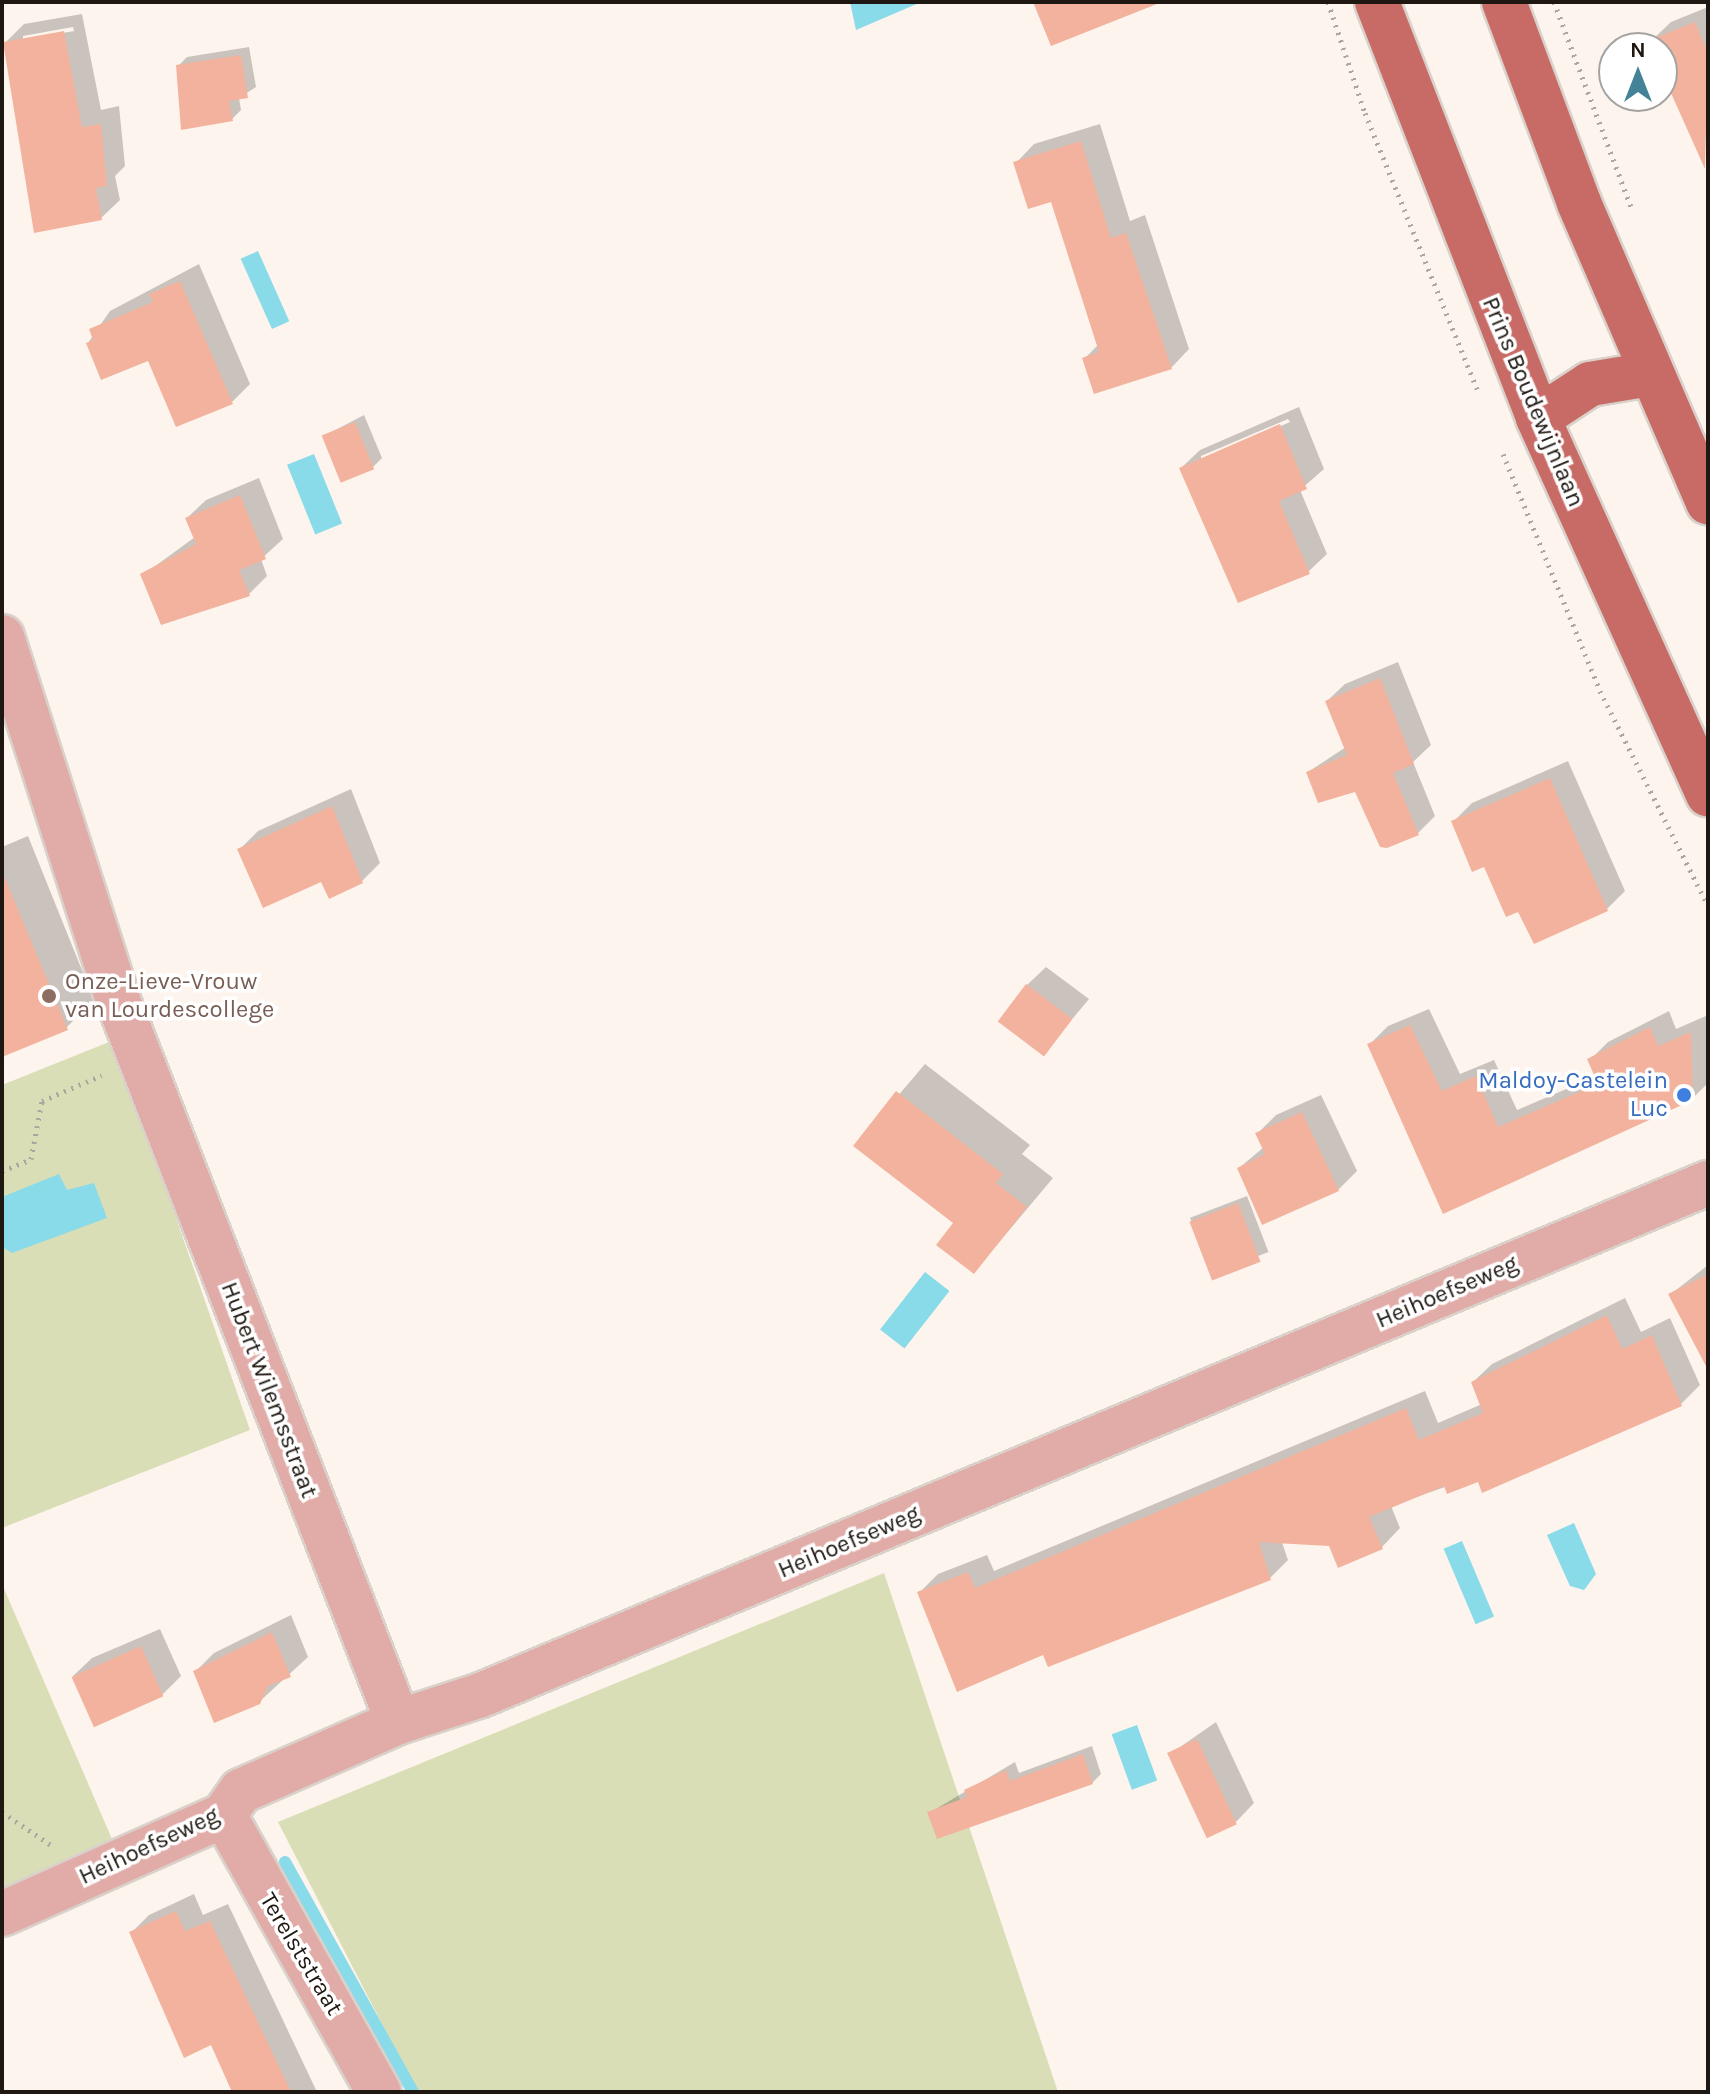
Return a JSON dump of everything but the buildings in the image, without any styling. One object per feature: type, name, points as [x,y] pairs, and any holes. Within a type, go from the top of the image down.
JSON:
[{"type":"main road","name":"Prins Boudewijnlaan","points":[[1377,2],[1538,418],[1708,794]]},
{"type":"main road","points":[[1504,2],[1650,374],[1708,502]]},
{"type":"main road","points":[[1538,418],[1590,384],[1650,374]]},
{"type":"street","name":"Hubert Wilemsstraat","points":[[2,637],[140,1058],[398,1722]]},
{"type":"street","name":"Heihoefseweg","points":[[2,1914],[224,1815],[241,1791],[398,1722],[481,1695],[1708,1183]]},
{"type":"street","name":"Terelststraat","points":[[224,1815],[379,2092]]},
{"type":"path","points":[[1554,2],[1633,212]]},
{"type":"path","points":[[2,1171],[31,1159],[42,1101],[140,1058]]},
{"type":"path","points":[[2,1812],[57,1849]]},
{"type":"green space","points":[[114,1040],[250,1430],[2,1528],[2,1085]]},
{"type":"green space","points":[[884,1573],[1058,2092],[417,2092],[278,1822]]},
{"type":"green space","points":[[2,1584],[112,1839],[2,1888]]},
{"type":"water","points":[[850,2],[919,2],[919,3],[856,30]]},
{"type":"water","points":[[258,251],[289,321],[272,329],[241,259]]},
{"type":"water","points":[[314,454],[342,524],[315,534],[287,465]]},
{"type":"water","points":[[59,1174],[67,1190],[94,1183],[107,1218],[12,1253],[2,1247],[2,1197]]},
{"type":"water","points":[[925,1272],[949,1291],[904,1349],[880,1330]]},
{"type":"water","points":[[1574,1523],[1596,1574],[1584,1590],[1570,1586],[1547,1535]]},
{"type":"water","points":[[1462,1541],[1494,1616],[1476,1624],[1444,1549]]},
{"type":"water","points":[[1137,1725],[1157,1780],[1132,1790],[1112,1734]]},
{"type":"waterway","points":[[285,1862],[413,2092]]},
{"type":"place","name":"Onze-Lieve-Vrouw van Lourdescollege","points":[[49,996]]},
{"type":"place","name":"Maldoy-Castelein Luc","points":[[1684,1095]]}]
